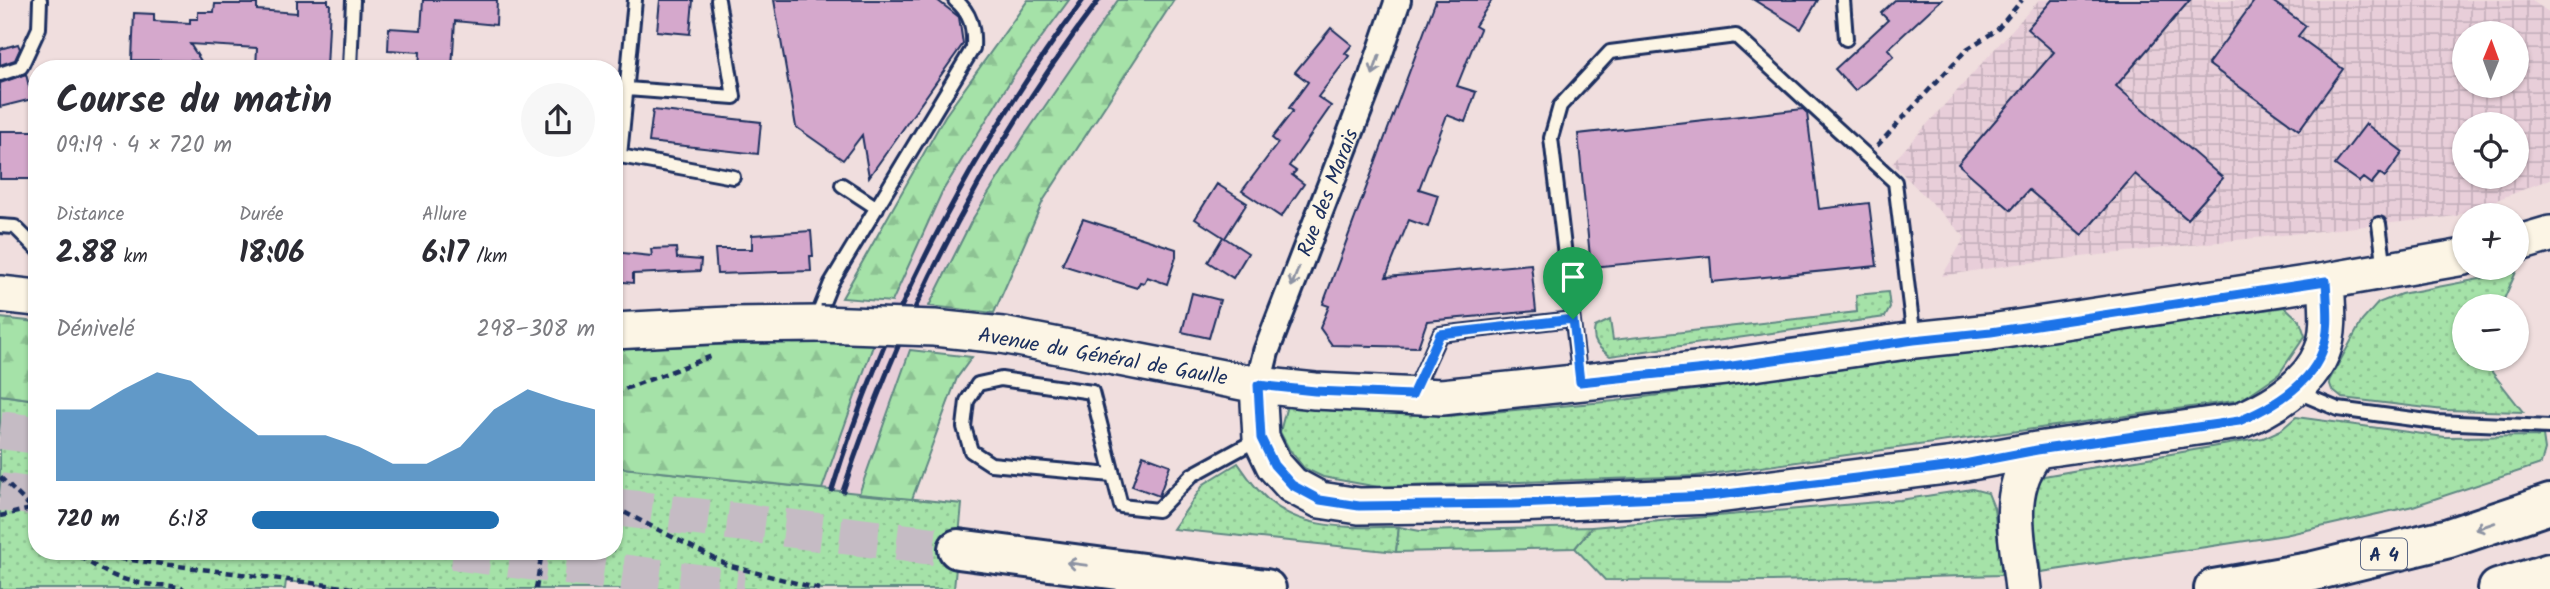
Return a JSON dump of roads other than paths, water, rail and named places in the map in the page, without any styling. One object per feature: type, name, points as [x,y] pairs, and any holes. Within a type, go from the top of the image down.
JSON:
[{"type":"highway","name":"A 4","points":[[2214,589],[2310,572],[2449,538],[2550,504]]},
{"type":"highway","points":[[958,549],[1266,589]]},
{"type":"highway","points":[[2498,589],[2550,573]]},
{"type":"main road","points":[[2529,240],[2550,234]]},
{"type":"main road","name":"Avenue du Général de Gaulle","points":[[623,331],[817,323],[934,328],[1002,335],[1258,385],[1315,391],[1442,397],[1725,367],[1914,340],[1991,332],[2452,259]]},
{"type":"main road","points":[[1258,385],[1261,438],[1274,465],[1292,485],[1320,500],[1359,506],[1513,504],[1710,496],[1973,463],[2037,450],[2239,421],[2267,409],[2291,390],[2308,373],[2322,353],[2328,316],[2326,281]]},
{"type":"main road","points":[[0,294],[28,297]]},
{"type":"main road","points":[[2023,589],[2015,500],[2025,465],[2037,450]]},
{"type":"main road","points":[[1973,463],[1998,477],[2015,500]]},
{"type":"street","name":"Rue des Marais","points":[[1258,385],[1266,352],[1370,82],[1398,0]]},
{"type":"lane","points":[[0,74],[21,67],[38,28],[40,0]]},
{"type":"lane","points":[[350,60],[353,0]]},
{"type":"lane","points":[[623,127],[635,0]]},
{"type":"lane","points":[[627,89],[734,97],[718,0]]},
{"type":"lane","points":[[817,323],[831,283],[973,48],[974,32],[967,9],[955,0]]},
{"type":"lane","points":[[1843,0],[1846,38]]},
{"type":"lane","points":[[1580,382],[1551,138],[1560,106],[1610,52],[1736,36],[1895,182],[1914,340]]},
{"type":"lane","points":[[623,157],[733,177]]},
{"type":"lane","points":[[842,185],[877,208]]},
{"type":"lane","points":[[2379,224],[2385,271]]},
{"type":"lane","points":[[0,226],[15,227],[28,240]]},
{"type":"lane","points":[[1412,395],[1440,334],[1573,319]]},
{"type":"lane","points":[[1112,475],[991,464],[971,451],[964,427],[967,401],[978,384],[1000,379],[1092,392],[1121,506],[1158,510],[1192,475],[1261,438]]},
{"type":"lane","points":[[2291,390],[2338,409],[2435,422],[2550,427]]},
{"type":"tunnel","points":[[0,430],[28,434]]},
{"type":"tunnel","points":[[0,492],[28,496]]},
{"type":"tunnel","points":[[623,508],[958,549]]},
{"type":"tunnel","points":[[522,560],[743,589]]},
{"type":"railway","points":[[832,490],[879,360],[936,234],[1005,114],[1083,0]]},
{"type":"railway","points":[[843,491],[892,361],[951,235],[1020,115],[1099,0]]}]
